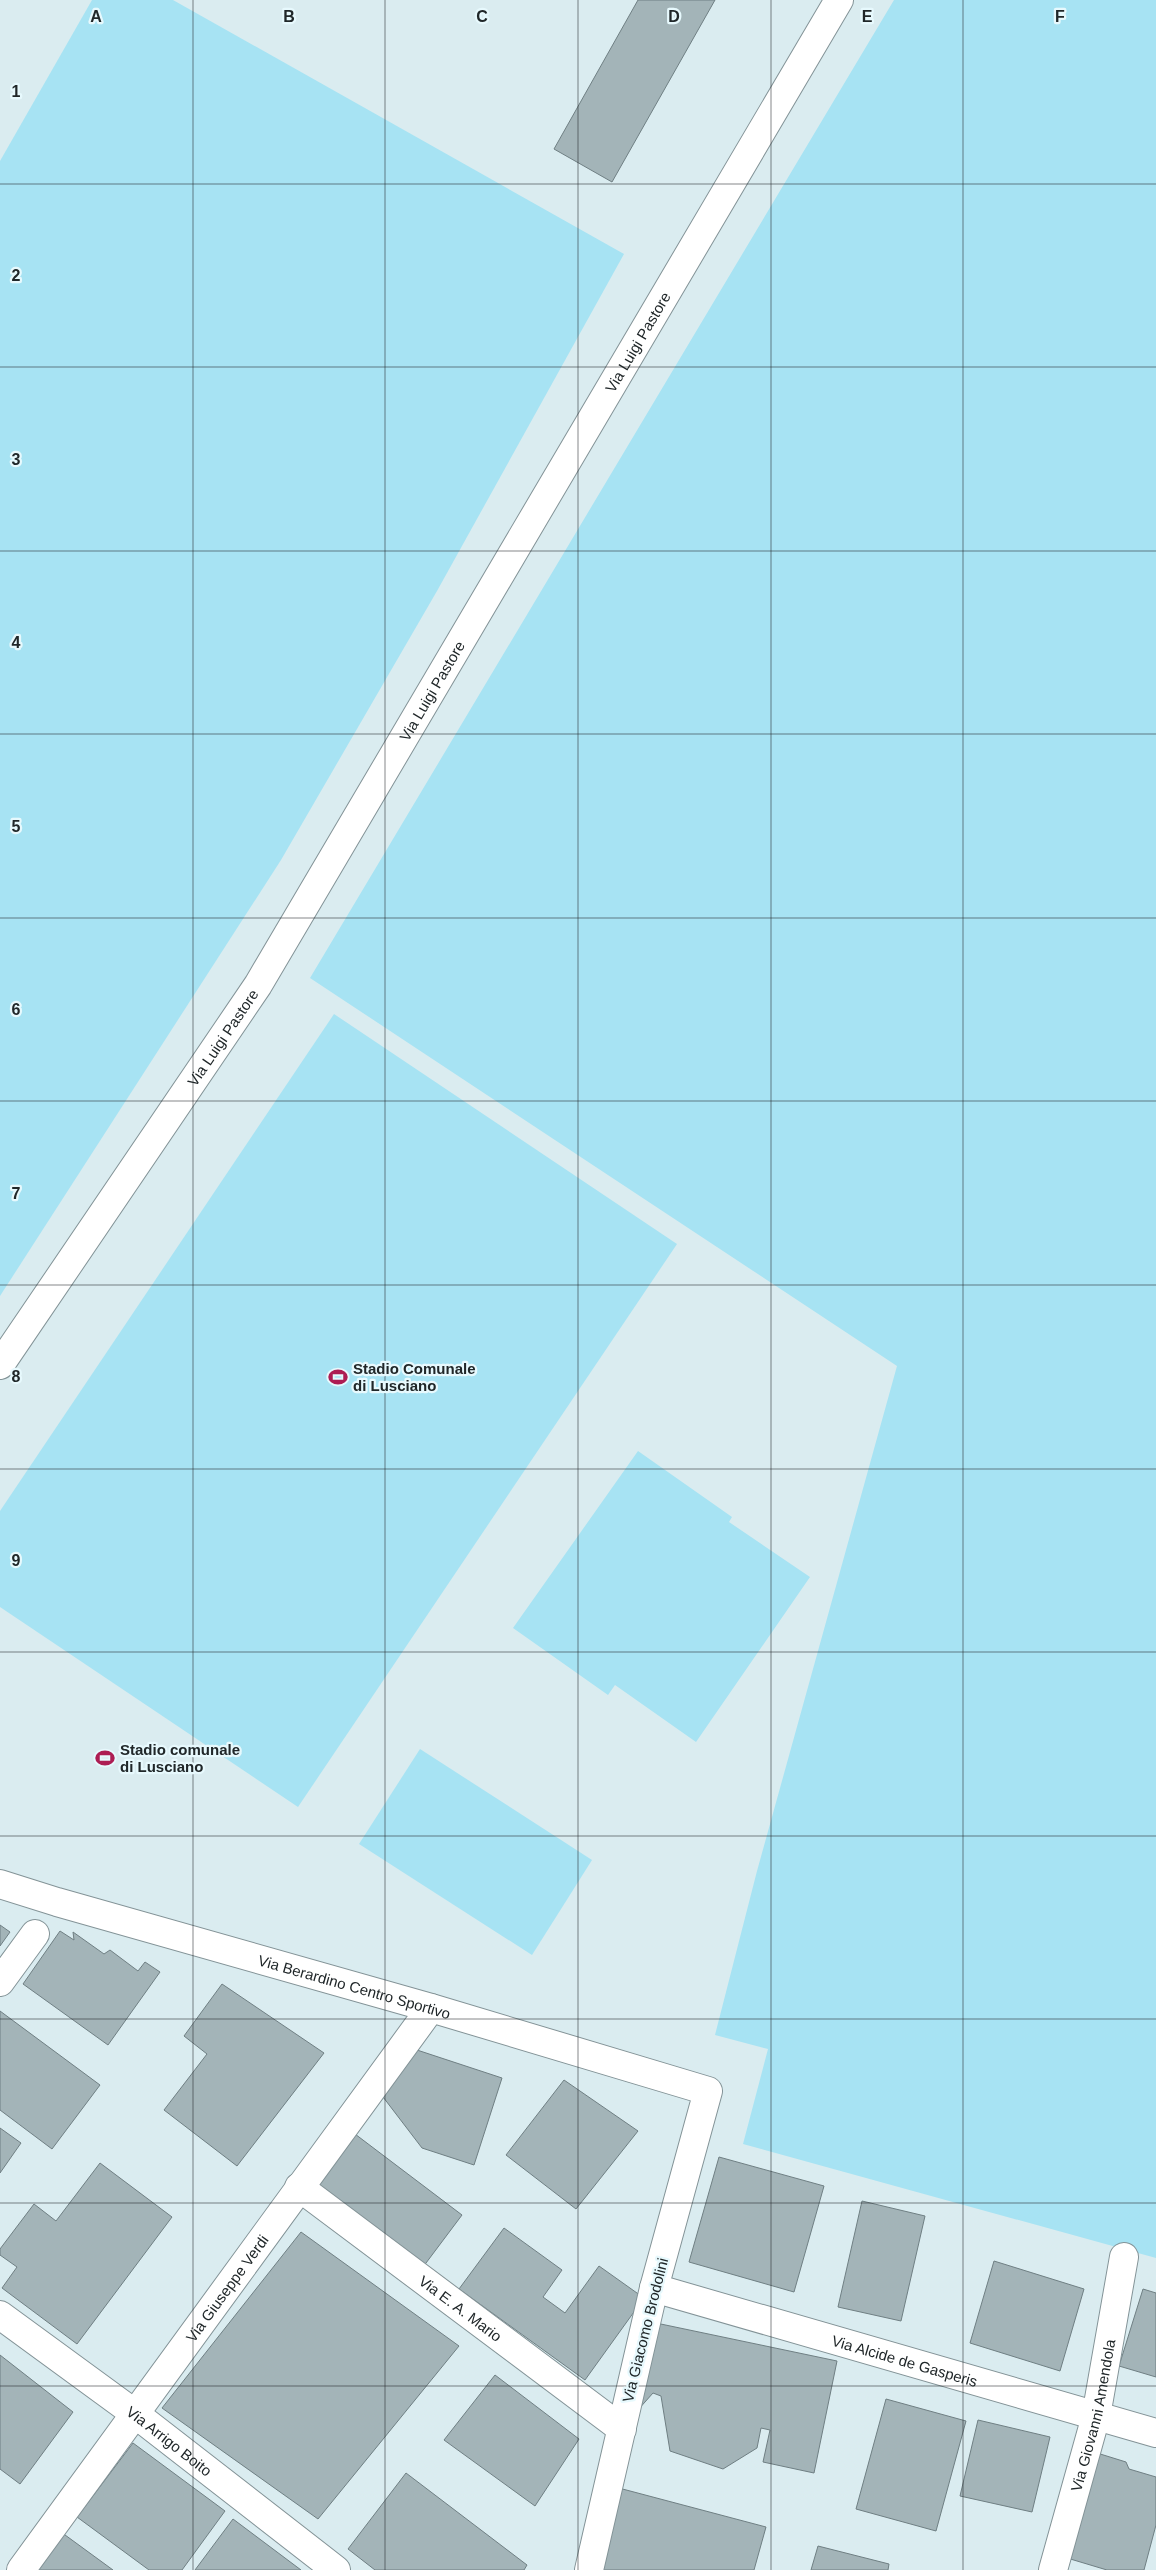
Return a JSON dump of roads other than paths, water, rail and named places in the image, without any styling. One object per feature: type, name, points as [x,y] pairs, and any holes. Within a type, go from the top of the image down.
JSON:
[{"type":"street","name":"Via Luigi Pastore","points":[[0,1365],[258,985],[839,0]]},
{"type":"street","name":"Via Berardino Centro Sportivo","points":[[0,1884],[57,1902],[431,2008],[708,2091]]},
{"type":"street","points":[[0,1982],[35,1934]]},
{"type":"street","name":"Via Giuseppe Verdi","points":[[21,2570],[431,2008]]},
{"type":"street","name":"Via Giacomo Brodolini","points":[[589,2570],[654,2288],[708,2091]]},
{"type":"street","name":"Via E. A. Mario","points":[[300,2187],[622,2429]]},
{"type":"street","name":"Via Giovanni Amendola","points":[[1053,2570],[1096,2416],[1124,2257]]},
{"type":"street","name":"Via Alcide de Gasperis","points":[[654,2288],[1156,2433]]},
{"type":"street","name":"Via Arrigo Boito","points":[[0,2315],[134,2413],[336,2570]]},
{"type":"place","name":"Stadio Comunale di Lusciano","points":[[338,1377]]},
{"type":"place","name":"Stadio comunale di Lusciano","points":[[105,1758]]}]
